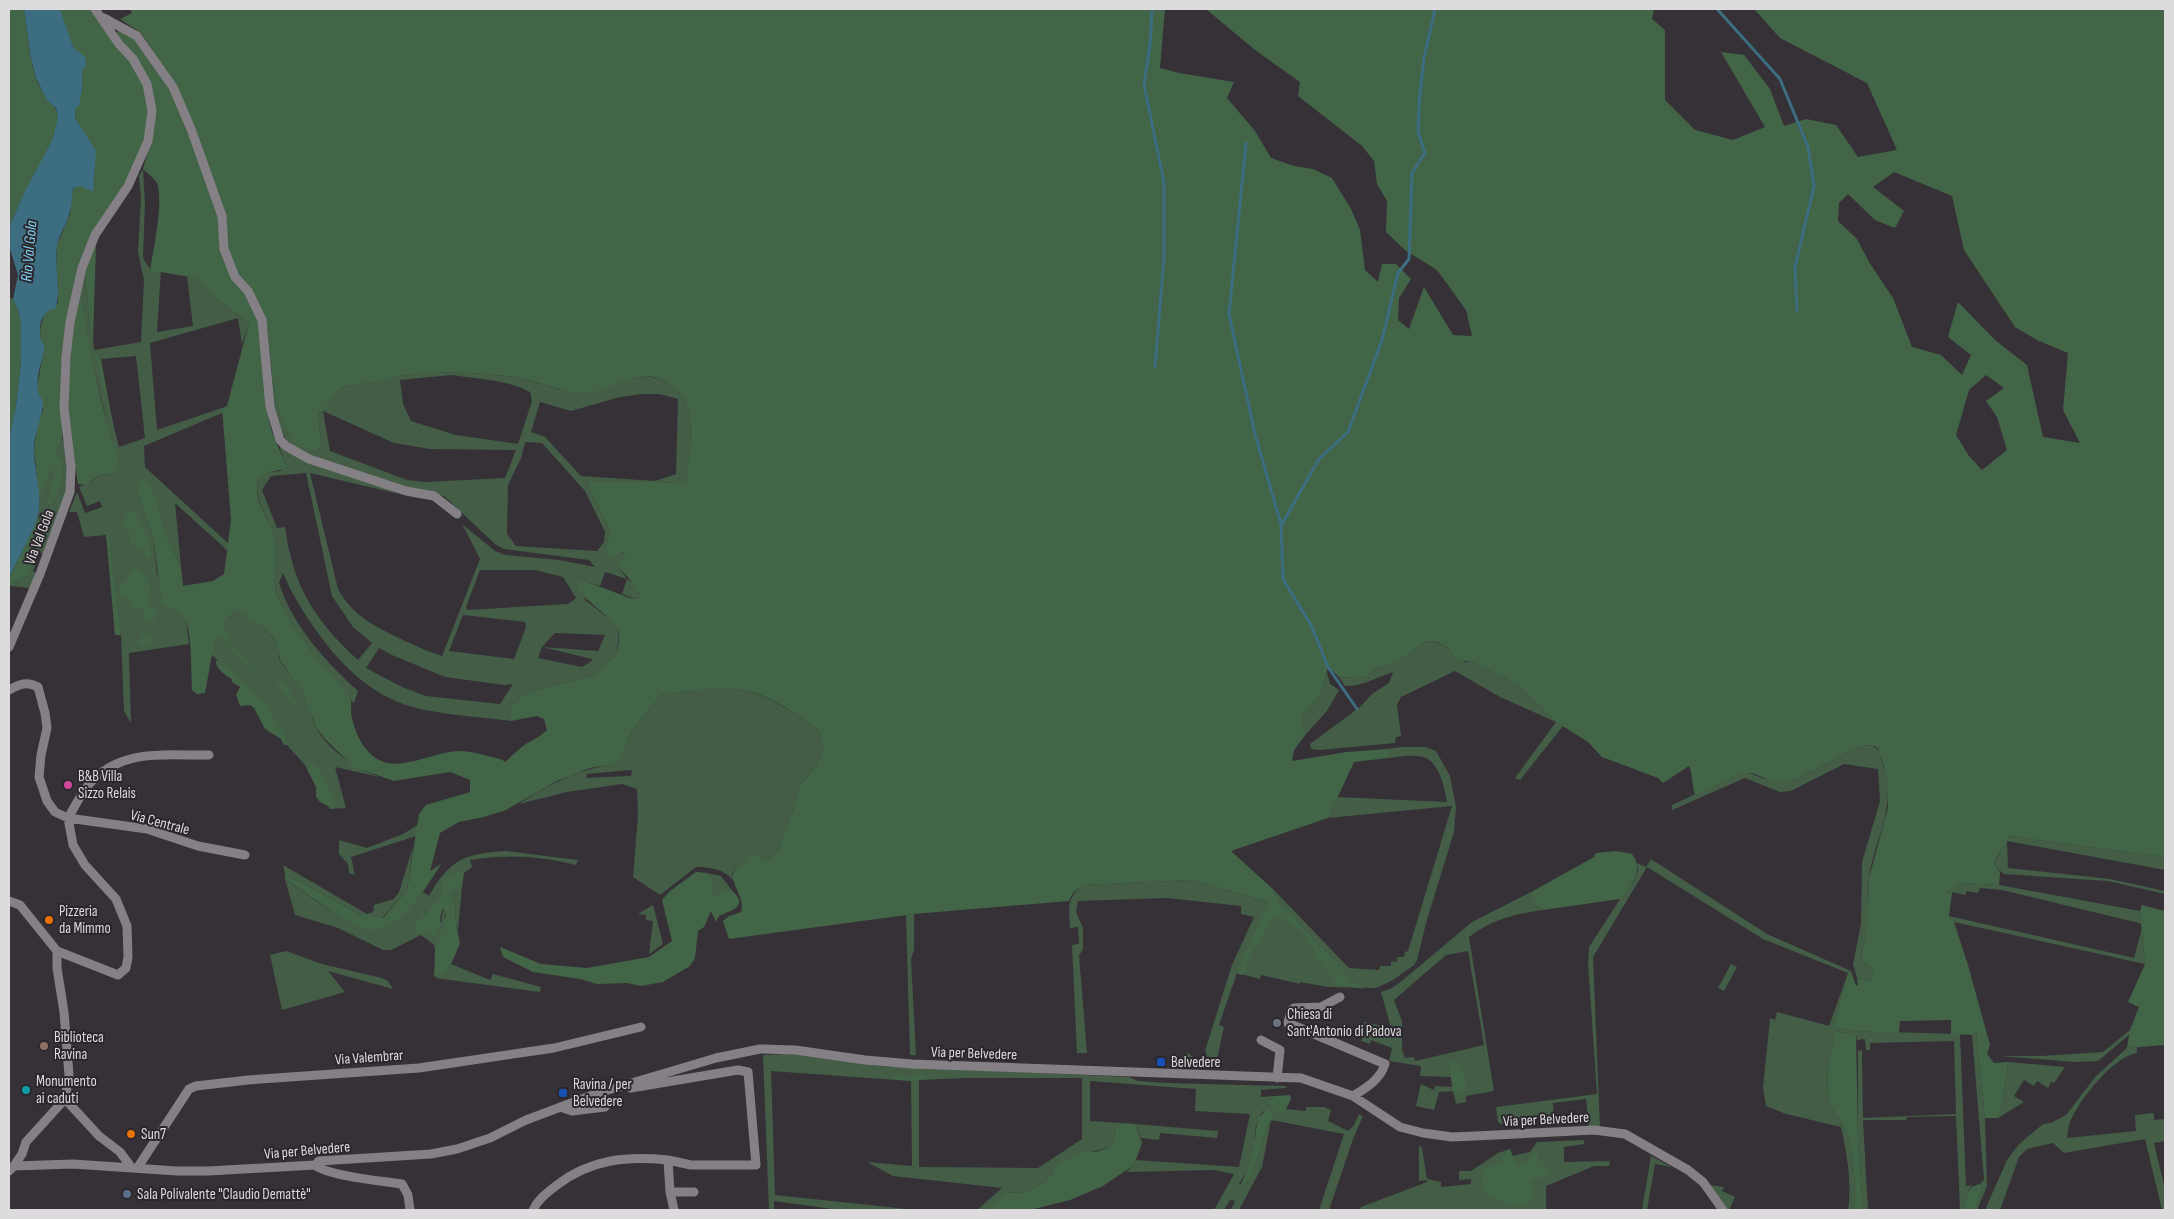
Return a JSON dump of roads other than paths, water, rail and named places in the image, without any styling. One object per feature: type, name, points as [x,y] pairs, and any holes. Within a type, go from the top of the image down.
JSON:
[{"type":"street","name":"Via Val Gola","points":[[9,647],[40,574],[70,492],[72,467],[64,408],[66,357],[76,289],[95,235],[128,186],[148,141],[152,111],[147,84],[133,59],[118,44],[95,9]]},
{"type":"street","points":[[102,18],[137,36],[173,87],[222,216],[224,249],[235,277],[248,291],[262,320],[270,407],[280,440],[286,446],[309,459],[406,491],[434,496],[456,514]]},
{"type":"street","name":"Via Centrale","points":[[9,690],[21,684],[31,683],[38,687],[46,713],[47,728],[41,754],[39,777],[46,801],[54,812],[68,818],[147,829],[198,846],[245,854]]},
{"type":"street","points":[[9,901],[20,905],[56,951],[118,975],[126,968],[128,957],[127,926],[116,899],[85,864],[73,845],[68,818],[79,798],[94,778],[125,758],[158,755],[209,755]]},
{"type":"street","points":[[11,1168],[22,1154],[26,1142],[65,1099],[69,1075],[56,951]]},
{"type":"street","points":[[1340,997],[1321,1007],[1294,1008],[1288,1023],[1385,1064],[1380,1075],[1374,1081],[1353,1096]]},
{"type":"street","name":"Via Valembrar","points":[[134,1167],[190,1089],[196,1086],[248,1080],[419,1068],[554,1048],[641,1027]]},
{"type":"street","points":[[1261,1040],[1280,1050],[1277,1078]]},
{"type":"street","name":"Via per Belvedere","points":[[11,1168],[73,1164],[201,1171],[315,1165],[320,1161],[431,1154],[457,1149],[490,1138],[526,1120],[598,1093],[716,1058],[768,1048],[888,1063],[1302,1078],[1353,1096],[1400,1128],[1428,1134],[1452,1137],[1594,1130],[1625,1134],[1688,1170],[1703,1182],[1723,1210]]},
{"type":"street","name":"Via per Belvedere","points":[[533,1210],[537,1201],[573,1173],[623,1158],[668,1160],[691,1165],[756,1165],[748,1072],[738,1070],[598,1093]]},
{"type":"street","points":[[65,1099],[99,1136],[120,1152],[134,1167]]},
{"type":"street","points":[[560,1106],[572,1111],[605,1107]]},
{"type":"street","points":[[668,1160],[670,1192],[674,1210]]},
{"type":"street","points":[[315,1165],[331,1173],[402,1184],[408,1196],[410,1210]]},
{"type":"street","points":[[670,1192],[694,1192]]},
{"type":"water","name":"Rio Val Gola","points":[[24,9],[60,9],[73,47],[85,57],[86,66],[82,70],[82,89],[79,106],[76,107],[75,118],[96,151],[93,192],[81,186],[73,188],[70,212],[59,239],[56,254],[57,303],[55,309],[46,312],[40,325],[40,335],[44,349],[38,376],[38,392],[43,401],[34,446],[39,489],[38,515],[9,578],[9,439],[16,406],[21,361],[21,323],[13,299],[18,275],[9,246],[9,228],[23,195],[53,139],[58,117],[56,108],[47,100],[36,78]]},
{"type":"waterway","points":[[1152,9],[1150,45],[1144,84],[1164,183],[1164,257],[1155,367]]},
{"type":"waterway","points":[[1282,524],[1319,459],[1348,432],[1382,340],[1398,273],[1409,259],[1412,173],[1425,153],[1418,132],[1419,104],[1424,58],[1435,9]]},
{"type":"waterway","points":[[1717,9],[1780,79],[1808,147],[1814,186],[1795,267],[1797,311]]},
{"type":"waterway","points":[[1246,143],[1229,314],[1255,434],[1281,524],[1283,579],[1311,625],[1328,667],[1357,709]]},
{"type":"place","name":"B&B Villa Sizzo Relais","points":[[68,785]]},
{"type":"place","name":"Pizzeria da Mimmo","points":[[49,920]]},
{"type":"place","name":"Chiesa di Sant'Antonio di Padova","points":[[1277,1023]]},
{"type":"place","name":"Biblioteca Ravina","points":[[44,1046]]},
{"type":"place","name":"Belvedere","points":[[1161,1062]]},
{"type":"place","name":"Monumento ai caduti","points":[[26,1090]]},
{"type":"place","name":"Ravina / per Belvedere","points":[[563,1093]]},
{"type":"place","name":"Sun7","points":[[131,1134]]},
{"type":"place","name":"Sala Polivalente \"Claudio Demattè\"","points":[[127,1194]]}]
